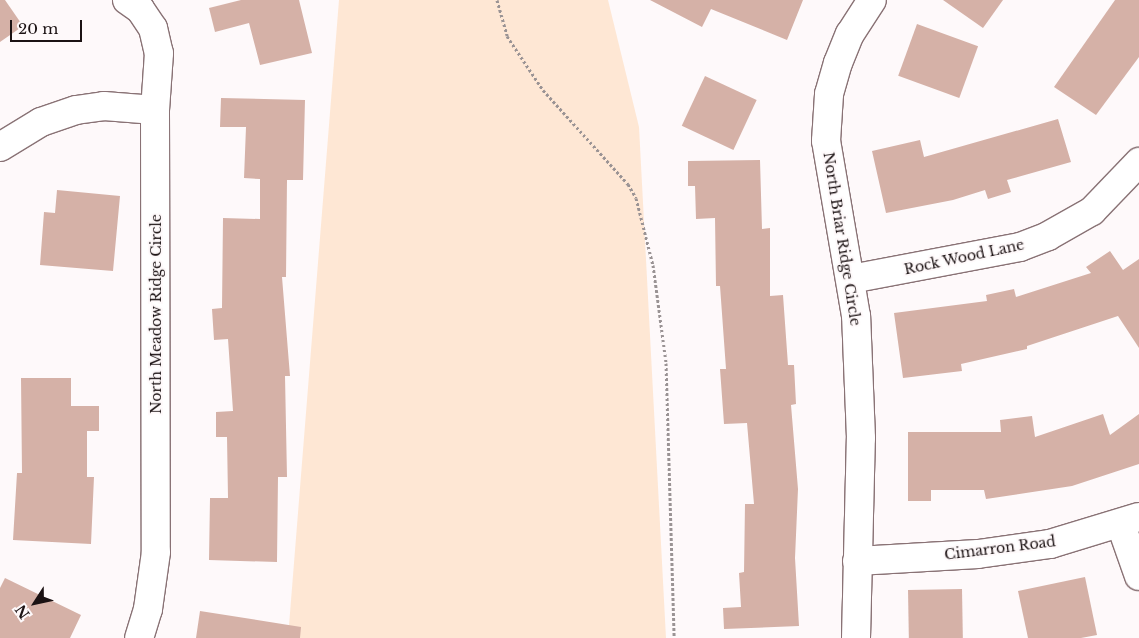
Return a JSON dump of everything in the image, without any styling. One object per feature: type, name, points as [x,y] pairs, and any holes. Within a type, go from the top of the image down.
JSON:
[{"type":"street","name":"North Meadow Ridge Circle","points":[[128,0],[140,8],[153,28],[159,53],[155,110],[156,552],[148,609],[138,638]]},
{"type":"street","name":"North Briar Ridge Circle","points":[[856,638],[861,438],[856,316],[851,279],[829,173],[826,141],[828,104],[838,62],[850,34],[872,0]]},
{"type":"street","points":[[0,147],[41,122],[76,110],[104,106],[155,110]]},
{"type":"street","name":"Rock Wood Lane","points":[[851,279],[1020,247],[1048,236],[1092,211],[1139,162]]},
{"type":"street","points":[[1130,521],[1139,576]]},
{"type":"street","name":"Cimarron Road","points":[[857,561],[978,554],[1050,544],[1130,521]]},
{"type":"path","points":[[497,0],[507,36],[543,90],[628,184],[636,198],[653,265],[666,363],[674,638]]},
{"type":"shaded area","points":[[339,0],[608,0],[639,127],[666,638],[288,638]]},
{"type":"building","points":[[0,0],[5,0],[23,26],[0,42]]},
{"type":"building","points":[[241,0],[299,0],[312,53],[260,65],[249,23],[215,32],[209,8]]},
{"type":"building","points":[[650,0],[803,0],[787,40],[711,9],[702,27]]},
{"type":"building","points":[[943,0],[1003,0],[983,28]]},
{"type":"building","points":[[1115,0],[1139,0],[1139,57],[1096,115],[1054,87]]},
{"type":"building","points":[[917,24],[978,46],[959,98],[898,76]]},
{"type":"building","points":[[705,76],[757,100],[733,150],[682,126]]},
{"type":"building","points":[[221,98],[305,100],[303,180],[287,180],[286,277],[282,277],[290,376],[285,376],[287,477],[278,477],[277,562],[209,560],[210,498],[228,498],[227,437],[216,437],[216,412],[233,411],[228,339],[214,340],[212,309],[222,308],[223,218],[260,219],[260,179],[244,178],[246,127],[220,127]]},
{"type":"building","points":[[1058,119],[1071,162],[1007,180],[1011,192],[988,199],[985,190],[953,200],[886,213],[872,151],[920,140],[924,157]]},
{"type":"building","points":[[760,160],[762,229],[770,228],[770,296],[783,295],[788,365],[794,365],[796,404],[791,405],[798,489],[795,558],[799,626],[724,629],[723,608],[741,607],[739,573],[744,572],[745,504],[754,504],[747,423],[724,424],[720,369],[726,369],[720,286],[716,286],[715,218],[696,219],[695,186],[688,186],[688,161]]},
{"type":"building","points":[[57,190],[120,196],[113,271],[40,265],[44,212],[55,213]]},
{"type":"building","points":[[1110,251],[1123,270],[1139,259],[1139,348],[1118,316],[1027,346],[1027,349],[961,364],[962,371],[903,378],[894,313],[987,301],[986,295],[1014,289],[1016,297],[1091,273],[1086,267]]},
{"type":"building","points":[[21,378],[71,378],[71,406],[99,406],[99,431],[87,431],[87,477],[94,477],[91,544],[13,540],[17,473],[22,473]]},
{"type":"building","points":[[1103,414],[1110,435],[1139,414],[1139,464],[1072,486],[986,499],[984,490],[931,490],[931,501],[908,501],[908,432],[1001,432],[1000,420],[1032,416],[1035,437]]},
{"type":"building","points":[[1085,577],[1097,635],[1081,638],[1028,638],[1018,591]]},
{"type":"building","points":[[5,578],[81,615],[70,638],[0,638],[0,588]]},
{"type":"building","points":[[962,589],[963,638],[909,638],[908,590]]},
{"type":"building","points":[[200,611],[301,627],[300,638],[196,638]]}]
